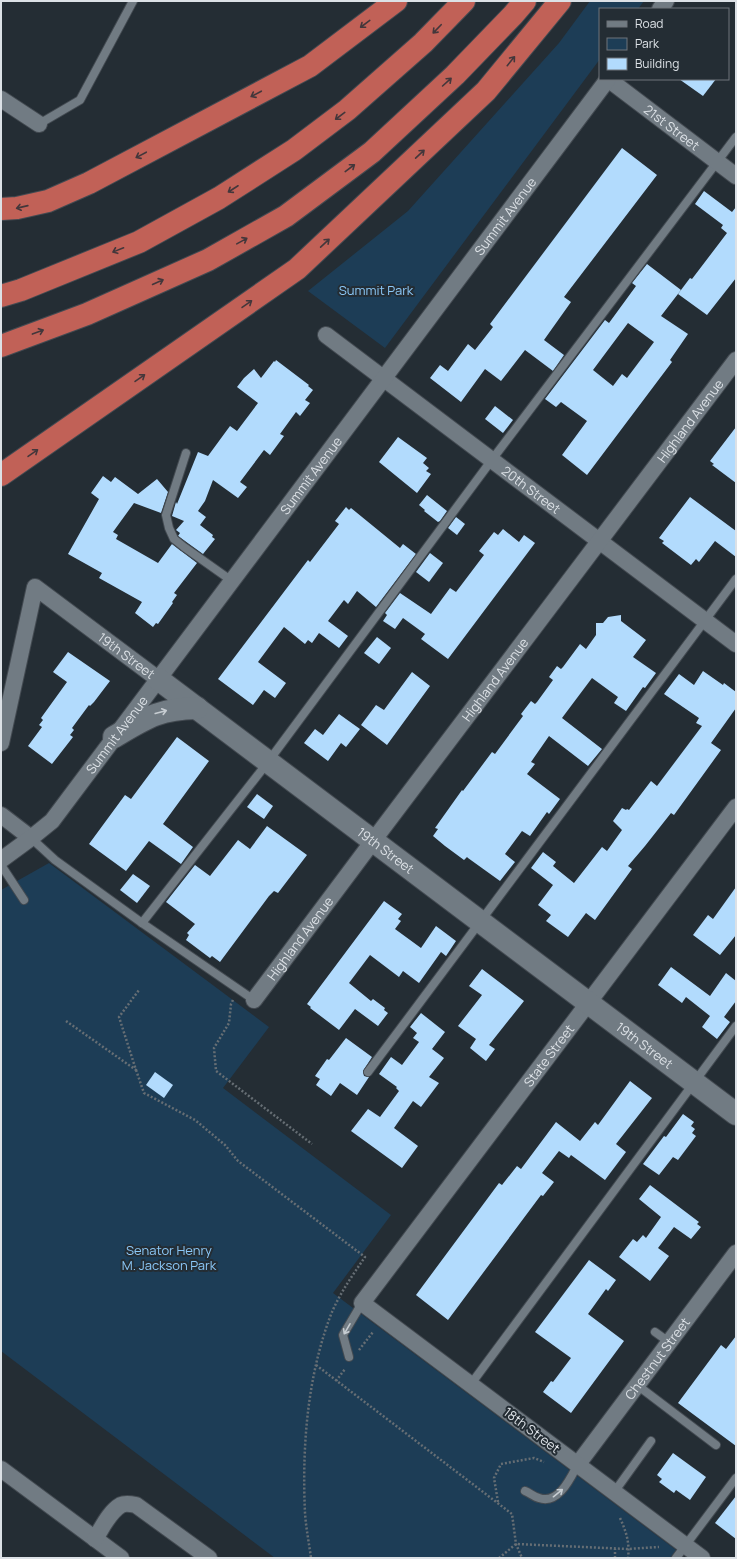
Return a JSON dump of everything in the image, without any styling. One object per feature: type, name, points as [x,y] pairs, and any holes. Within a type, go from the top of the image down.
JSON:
[{"type":"highway","points":[[1,209],[17,208],[48,201],[103,176],[310,66],[396,1]]},
{"type":"highway","points":[[1,296],[20,290],[139,242],[219,198],[294,150],[347,110],[423,44],[464,1]]},
{"type":"highway","points":[[1,346],[87,314],[208,260],[286,216],[372,152],[455,75],[525,1]]},
{"type":"highway","points":[[1,475],[297,269],[486,91],[560,1]]},
{"type":"street","name":"Summit Avenue","points":[[1,860],[32,838],[52,821],[384,380],[607,80]]},
{"type":"street","name":"21st Street","points":[[609,80],[736,176]]},
{"type":"street","points":[[1,99],[39,124]]},
{"type":"street","name":"20th Street","points":[[326,335],[491,461],[736,644]]},
{"type":"street","name":"Highland Avenue","points":[[254,1000],[736,360]]},
{"type":"street","name":"19th Street","points":[[1,743],[35,587],[736,1114]]},
{"type":"street","points":[[114,737],[149,716],[159,712],[178,708],[197,708]]},
{"type":"street","name":"State Street","points":[[362,1303],[736,807]]},
{"type":"street","points":[[1,815],[32,838]]},
{"type":"street","name":"Chestnut Street","points":[[578,1464],[736,1253]]},
{"type":"street","name":"18th Street","points":[[362,1303],[615,1491],[681,1552],[702,1558]]},
{"type":"street","points":[[1,1469],[121,1558]]},
{"type":"street","points":[[95,1539],[112,1513],[121,1505],[136,1505],[209,1558]]},
{"type":"lane","points":[[39,124],[80,100],[133,1]]},
{"type":"lane","points":[[142,923],[268,762],[491,461],[736,137]]},
{"type":"lane","points":[[186,453],[166,515],[169,528],[174,539],[232,581]]},
{"type":"lane","points":[[368,1072],[736,579]]},
{"type":"lane","points":[[32,838],[55,860],[142,923],[254,1000]]},
{"type":"lane","points":[[1,866],[24,900]]},
{"type":"lane","points":[[472,1384],[736,1026]]},
{"type":"lane","points":[[349,1357],[343,1335],[362,1303]]},
{"type":"lane","points":[[656,1332],[669,1342]]},
{"type":"lane","points":[[637,1385],[716,1445]]},
{"type":"lane","points":[[615,1491],[651,1441]]},
{"type":"lane","points":[[525,1491],[540,1499],[551,1498],[561,1492],[578,1464]]},
{"type":"lane","points":[[681,1552],[736,1478]]},
{"type":"path","points":[[140,990],[119,1017],[144,1093],[195,1120],[225,1145],[238,1161],[365,1257],[348,1281],[330,1317],[316,1365],[308,1414],[305,1466],[306,1513],[311,1558]]},
{"type":"path","points":[[240,990],[231,1004],[229,1023],[214,1048],[216,1071],[312,1144]]},
{"type":"path","points":[[66,1020],[136,1070]]},
{"type":"path","points":[[316,1365],[512,1514],[516,1544],[522,1558]]},
{"type":"path","points":[[499,1558],[516,1544],[681,1552]]},
{"type":"path","points":[[615,1549],[615,1558]]},
{"type":"green space","name":"Summit Park","points":[[590,1],[644,1],[639,8],[599,8],[599,60],[385,348],[308,291],[408,211],[559,43]]},
{"type":"green space","name":"Senator Henry M. Jackson Park","points":[[49,863],[269,1027],[223,1088],[391,1215],[333,1293],[676,1550],[670,1558],[275,1558],[1,1351],[1,890]]},
{"type":"building","points":[[680,80],[715,80],[703,96]]},
{"type":"building","points":[[622,148],[657,175],[564,297],[571,302],[544,340],[564,355],[553,371],[525,350],[501,381],[485,369],[461,402],[430,378],[440,365],[448,371],[468,344],[475,350],[493,327],[490,324]]},
{"type":"building","points":[[704,191],[732,212],[736,207],[736,278],[707,315],[678,294],[690,278],[692,279],[727,233],[721,228],[723,225],[695,204]]},
{"type":"building","points":[[647,264],[681,290],[661,316],[688,334],[670,360],[672,362],[587,475],[562,455],[587,421],[561,402],[556,407],[545,399],[605,320],[609,323],[636,286],[632,283]],"holes":[[[628,323],[654,342],[627,378],[622,374],[613,386],[593,370]]]},
{"type":"building","points":[[276,360],[309,385],[308,386],[313,390],[305,400],[310,403],[300,416],[296,412],[280,434],[284,436],[270,455],[264,450],[240,482],[247,487],[238,498],[213,480],[205,501],[198,511],[206,517],[200,525],[213,535],[212,537],[215,539],[203,554],[178,536],[180,533],[176,530],[184,521],[172,516],[176,502],[177,504],[198,452],[208,456],[230,426],[237,431],[258,403],[237,387],[254,369],[261,378]]},
{"type":"building","points":[[495,406],[513,420],[503,433],[485,419]]},
{"type":"building","points":[[736,427],[736,483],[712,465],[714,464],[710,461]]},
{"type":"building","points":[[398,437],[427,458],[423,463],[429,468],[426,471],[431,474],[417,493],[379,462]]},
{"type":"building","points":[[103,476],[111,482],[115,477],[138,494],[157,479],[168,492],[161,513],[134,503],[113,532],[118,535],[116,539],[158,563],[172,544],[197,563],[174,593],[177,595],[172,602],[173,603],[158,624],[156,623],[153,627],[135,613],[142,602],[99,578],[102,573],[68,554],[99,499],[91,493]]},
{"type":"building","points":[[427,495],[447,511],[438,522],[419,505]]},
{"type":"building","points":[[690,497],[736,531],[736,557],[715,541],[699,562],[696,559],[691,565],[662,543],[664,541],[659,538]]},
{"type":"building","points":[[346,507],[349,510],[351,508],[400,548],[403,544],[416,554],[376,607],[357,591],[348,604],[344,600],[328,621],[348,636],[339,648],[319,633],[312,643],[308,640],[305,644],[284,627],[258,662],[286,683],[275,698],[264,690],[253,705],[218,679],[308,560],[310,562],[339,524],[335,521]]},
{"type":"building","points":[[456,517],[465,524],[457,535],[448,528]]},
{"type":"building","points":[[503,529],[519,542],[524,535],[535,543],[448,659],[421,639],[425,634],[403,618],[395,629],[383,621],[387,615],[385,613],[400,593],[431,614],[450,588],[456,592],[484,555],[479,551],[494,532],[498,535]]},
{"type":"building","points":[[430,553],[443,563],[429,582],[416,572]]},
{"type":"building","points":[[621,615],[621,621],[646,640],[633,657],[656,673],[645,688],[643,687],[626,711],[614,703],[618,697],[592,678],[562,718],[602,749],[588,766],[549,736],[531,762],[535,764],[527,774],[560,799],[549,814],[547,812],[530,836],[522,831],[505,854],[515,862],[500,881],[467,857],[464,860],[445,846],[433,836],[438,829],[435,828],[492,752],[495,754],[523,716],[521,714],[531,701],[535,704],[537,702],[553,680],[549,677],[557,666],[561,669],[580,644],[586,649],[596,635],[596,623],[603,623],[608,617]]},
{"type":"building","points":[[377,637],[391,648],[379,664],[364,653]]},
{"type":"building","points":[[68,652],[110,681],[94,702],[90,706],[89,705],[72,728],[74,730],[70,735],[73,737],[52,764],[28,746],[42,727],[39,725],[43,720],[41,718],[67,682],[53,672]]},
{"type":"building","points":[[703,671],[736,692],[736,708],[711,743],[721,750],[674,815],[671,813],[628,866],[632,869],[595,920],[586,913],[568,937],[546,921],[551,915],[538,905],[553,885],[531,868],[543,852],[556,862],[553,866],[574,883],[602,847],[607,851],[622,830],[613,821],[622,808],[629,810],[651,781],[657,786],[702,726],[696,723],[699,718],[664,694],[679,674],[694,685]]},
{"type":"building","points":[[412,672],[430,686],[387,745],[361,725],[376,705],[384,710]]},
{"type":"building","points":[[339,714],[360,729],[346,747],[341,743],[328,761],[304,743],[315,729],[323,735]]},
{"type":"building","points":[[177,737],[209,761],[163,824],[193,847],[181,864],[149,841],[126,871],[89,844],[125,795],[131,799]]},
{"type":"building","points":[[257,794],[273,806],[264,819],[247,807]]},
{"type":"building","points":[[267,826],[307,855],[278,893],[274,891],[269,896],[220,962],[212,956],[210,958],[186,940],[189,935],[187,933],[195,924],[166,902],[195,865],[210,876],[238,840],[250,849]]},
{"type":"building","points":[[133,874],[150,886],[137,903],[120,890]]},
{"type":"building","points":[[736,887],[736,935],[720,955],[693,935],[708,915],[713,919]]},
{"type":"building","points":[[384,901],[402,914],[398,919],[401,921],[395,929],[421,948],[436,926],[456,941],[446,956],[441,952],[419,983],[403,971],[399,977],[370,955],[349,983],[371,1001],[373,999],[385,1008],[384,1010],[388,1013],[378,1026],[355,1009],[339,1030],[310,1008],[311,1007],[307,1004]]},
{"type":"building","points":[[671,967],[710,996],[726,973],[736,981],[736,1001],[724,1017],[730,1022],[717,1039],[702,1027],[710,1016],[686,997],[682,1003],[658,985]]},
{"type":"building","points":[[482,969],[524,1001],[489,1045],[495,1049],[486,1061],[470,1048],[476,1039],[458,1026],[482,995],[469,986]]},
{"type":"building","points":[[421,1013],[445,1032],[432,1049],[444,1058],[429,1077],[439,1083],[421,1107],[413,1101],[394,1128],[418,1146],[402,1168],[351,1131],[368,1109],[380,1117],[399,1091],[396,1088],[397,1087],[379,1074],[391,1057],[402,1065],[419,1042],[413,1038],[417,1033],[410,1027]]},
{"type":"building","points":[[346,1038],[372,1057],[363,1071],[364,1076],[369,1077],[357,1095],[340,1083],[331,1096],[316,1085],[320,1079],[315,1076],[327,1059],[329,1060]]},
{"type":"building","points":[[155,1072],[173,1085],[164,1098],[146,1085]]},
{"type":"building","points":[[630,1081],[652,1098],[616,1144],[626,1152],[605,1180],[571,1155],[569,1158],[559,1151],[542,1173],[554,1182],[543,1196],[541,1195],[448,1320],[416,1295],[499,1183],[502,1185],[517,1166],[521,1169],[556,1122],[580,1141],[595,1122],[598,1125]]},
{"type":"building","points":[[683,1114],[694,1122],[691,1126],[695,1129],[692,1133],[696,1136],[678,1160],[673,1157],[659,1175],[643,1164]]},
{"type":"building","points":[[650,1185],[699,1222],[697,1224],[701,1227],[691,1239],[674,1227],[658,1248],[669,1256],[650,1281],[619,1257],[633,1239],[637,1242],[643,1235],[646,1238],[661,1217],[639,1199]]},
{"type":"building","points":[[589,1260],[616,1280],[608,1291],[606,1289],[588,1314],[624,1341],[571,1413],[543,1392],[551,1381],[553,1382],[571,1358],[535,1332]]},
{"type":"building","points":[[736,1336],[736,1446],[678,1403],[721,1345],[726,1349]]},
{"type":"building","points":[[673,1453],[706,1477],[690,1500],[676,1490],[674,1493],[659,1482],[662,1479],[657,1475]]},
{"type":"building","points":[[736,1496],[736,1539],[715,1523]]}]
